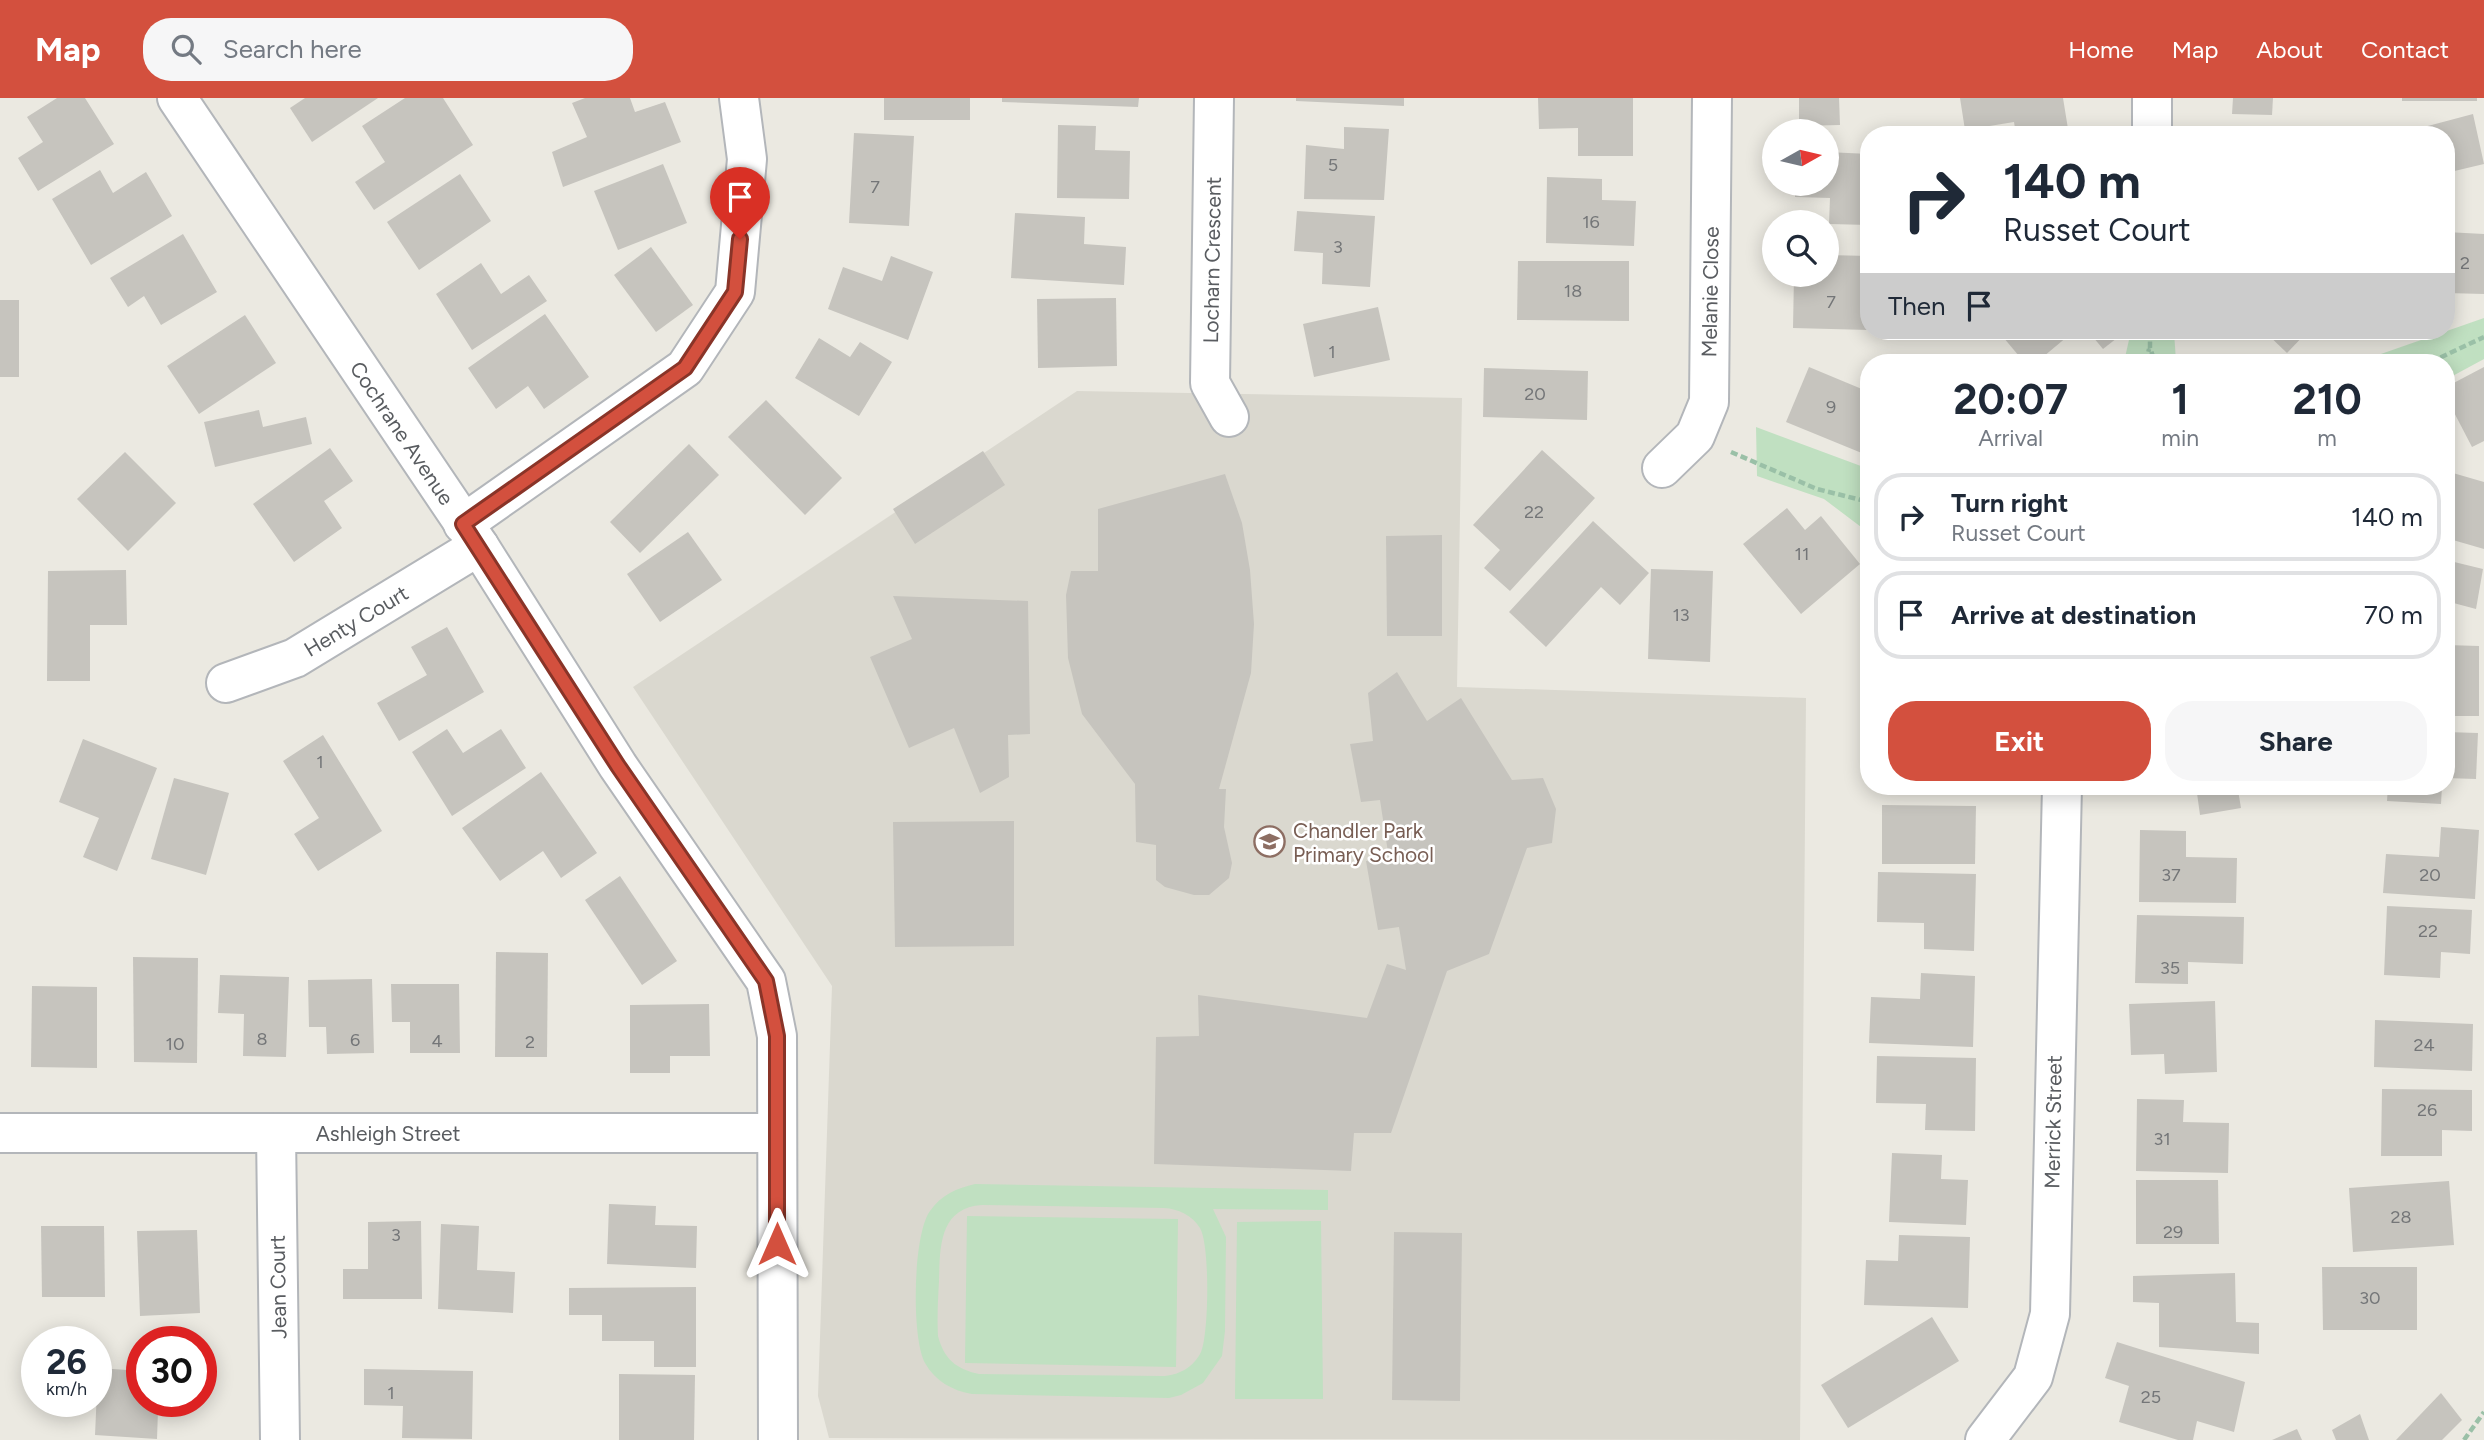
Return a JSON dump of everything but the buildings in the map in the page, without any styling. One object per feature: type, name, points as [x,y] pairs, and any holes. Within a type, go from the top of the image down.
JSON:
[{"type":"street","name":"Cochrane Avenue","points":[[177,98],[471,535],[618,766],[766,981],[777,1036],[778,1440]]},
{"type":"street","name":"Henty Court","points":[[226,683],[295,658],[471,535],[685,368],[735,292],[747,159],[740,98]]},
{"type":"street","name":"Locharn Crescent","points":[[1214,98],[1210,383],[1229,417]]},
{"type":"street","name":"Melanie Close","points":[[1662,468],[1695,436],[1709,402],[1712,98]]},
{"type":"street","points":[[2152,98],[2152,126]]},
{"type":"street","name":"Merrick Street","points":[[1989,1439],[2033,1377],[2050,1314],[2062,795]]},
{"type":"street","name":"Ashleigh Street","points":[[0,1133],[777,1133]]},
{"type":"street","name":"Jean Court","points":[[276,1133],[280,1440]]},
{"type":"path","points":[[2448,354],[2484,337]]},
{"type":"path","points":[[2148,354],[2150,340]]},
{"type":"path","points":[[2150,348],[2152,354]]},
{"type":"path","points":[[1695,436],[1817,489],[1860,500]]},
{"type":"path","points":[[2464,1440],[2484,1412]]},
{"type":"shaded area","name":"Chandler Park Primary School","points":[[1077,391],[1462,398],[1457,687],[1806,698],[1800,1440],[829,1438],[818,1396],[832,986],[633,687]]},
{"type":"green space","points":[[2484,318],[2484,359],[2455,375],[2455,354],[2381,354],[2421,340],[2455,340],[2455,328]]},
{"type":"green space","points":[[2129,340],[2175,340],[2175,354],[2126,354]]},
{"type":"green space","points":[[1756,427],[1860,466],[1860,526],[1824,499],[1757,476]]},
{"type":"green space","points":[[975,1184],[1328,1190],[1328,1210],[1213,1209],[1226,1237],[1225,1331],[1222,1356],[1203,1383],[1181,1395],[1169,1398],[972,1394],[945,1384],[925,1363],[917,1332],[916,1286],[920,1241],[930,1211],[950,1193]],"holes":[[[982,1205],[1164,1208],[1184,1214],[1197,1223],[1206,1252],[1204,1342],[1198,1357],[1185,1370],[1162,1376],[979,1374],[958,1366],[948,1357],[938,1336],[940,1255],[945,1231],[957,1213]]]},
{"type":"green space","points":[[967,1216],[1178,1219],[1176,1367],[965,1363]]},
{"type":"green space","points":[[1321,1221],[1323,1399],[1235,1399],[1237,1222]]},
{"type":"place","name":"Chandler Park Primary School","points":[[1270,842]]},
{"type":"route","points":[[740,239],[735,292],[685,368],[463,524],[618,766],[766,981],[777,1036],[777,1244]]}]
